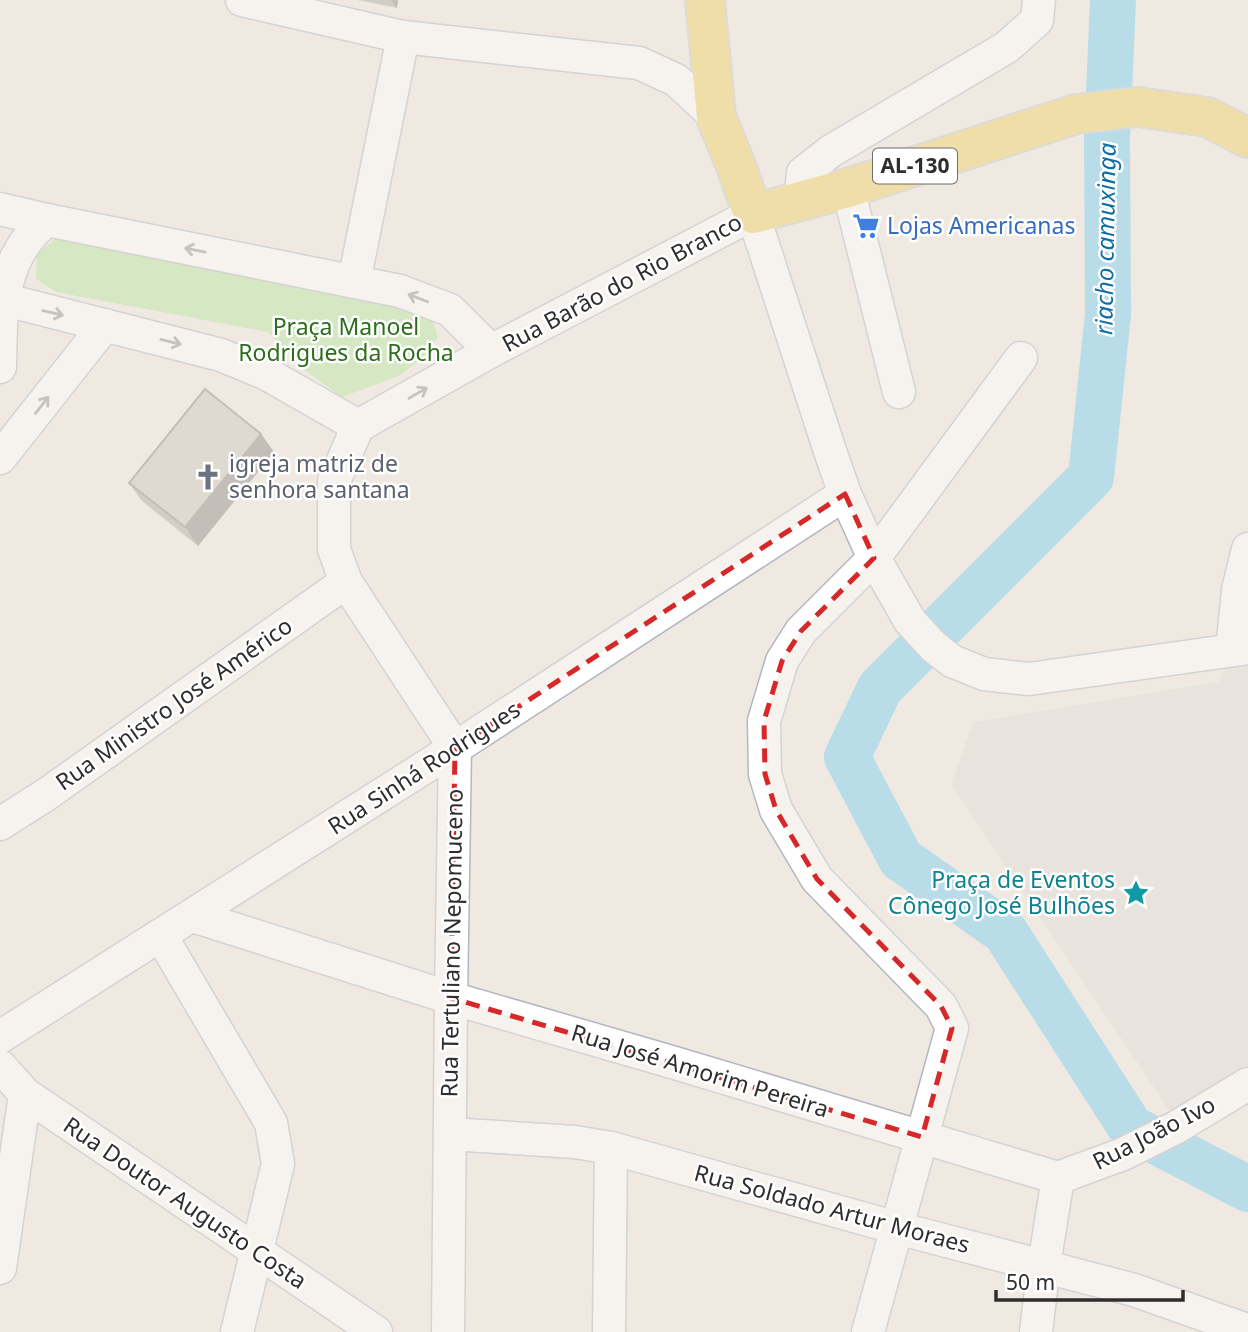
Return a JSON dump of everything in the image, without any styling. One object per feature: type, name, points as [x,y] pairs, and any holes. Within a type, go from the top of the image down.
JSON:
[{"type":"main road","points":[[705,0],[716,117],[753,214]]},
{"type":"main road","name":"AL-130","points":[[753,214],[848,188],[1076,114],[1138,107],[1207,117],[1248,138]]},
{"type":"street","points":[[242,0],[403,37],[639,63],[676,80],[716,117]]},
{"type":"street","points":[[800,201],[803,173],[831,151],[1007,47],[1037,20],[1039,0]]},
{"type":"street","points":[[354,282],[403,37]]},
{"type":"street","points":[[848,188],[899,392]]},
{"type":"street","points":[[0,209],[400,291],[450,310],[491,351],[358,426],[334,481],[334,550],[346,582],[455,748]]},
{"type":"street","points":[[753,214],[845,494],[874,558],[911,621],[934,647],[952,661],[984,674],[1029,679],[1240,649],[1238,590],[1248,549]]},
{"type":"street","name":"Rua Barão do Rio Branco","points":[[491,351],[753,214]]},
{"type":"street","points":[[0,367],[2,299],[12,261],[31,232],[47,220]]},
{"type":"street","points":[[2,299],[233,359],[267,373],[358,426]]},
{"type":"street","points":[[0,458],[105,325]]},
{"type":"street","points":[[868,1332],[952,1028],[941,1006],[817,879],[776,810],[765,774],[764,721],[782,661],[801,631],[874,558],[1021,358]]},
{"type":"street","name":"Rua Sinhá Rodrigues","points":[[0,1037],[455,748],[845,494]]},
{"type":"street","name":"Rua Ministro José Américo","points":[[0,824],[47,794],[346,582]]},
{"type":"street","name":"Rua Tertuliano Nepomuceno","points":[[448,1332],[455,748]]},
{"type":"street","name":"Rua José Amorim Pereira","points":[[193,916],[450,998],[1058,1178]]},
{"type":"street","points":[[161,936],[271,1123],[278,1164],[237,1332]]},
{"type":"street","name":"Rua Doutor Augusto Costa","points":[[0,1066],[25,1094],[376,1332]]},
{"type":"street","name":"Rua João Ivo","points":[[1058,1178],[1123,1154],[1175,1128],[1248,1084]]},
{"type":"street","points":[[0,1268],[25,1094]]},
{"type":"street","name":"Rua Soldado Artur Moraes","points":[[450,1134],[575,1142],[611,1148],[897,1228],[1134,1290],[1247,1331]]},
{"type":"street","points":[[609,1332],[611,1148]]},
{"type":"street","points":[[1036,1332],[1058,1178]]},
{"type":"highlighted area","points":[[845,494],[874,558],[801,631],[782,661],[764,721],[765,774],[776,810],[817,879],[941,1006],[952,1028],[922,1137],[451,998],[455,748]]},
{"type":"green space","name":"Praça Manoel Rodrigues da Rocha","points":[[58,237],[343,290],[431,316],[438,336],[425,356],[399,376],[342,397],[302,368],[268,332],[56,292],[36,279],[37,254]]},
{"type":"shaded area","name":"Praça de Eventos Cônego José Bulhões","points":[[1248,666],[1248,1067],[1172,1114],[951,785],[973,722],[1218,682],[1225,668]]},
{"type":"building","name":"igreja matriz de senhora santana","points":[[205,389],[261,434],[185,527],[129,483]]},
{"type":"waterway","name":"riacho camuxinga","points":[[1113,0],[1107,140],[1108,314],[1091,477],[880,688],[847,757],[901,859],[1005,932],[1131,1128],[1248,1189]]},
{"type":"place","name":"Lojas Americanas","points":[[866,226]]},
{"type":"place","name":"igreja matriz de senhora santana","points":[[208,477]]},
{"type":"place","name":"Praça de Eventos Cônego José Bulhões","points":[[1136,893]]}]
